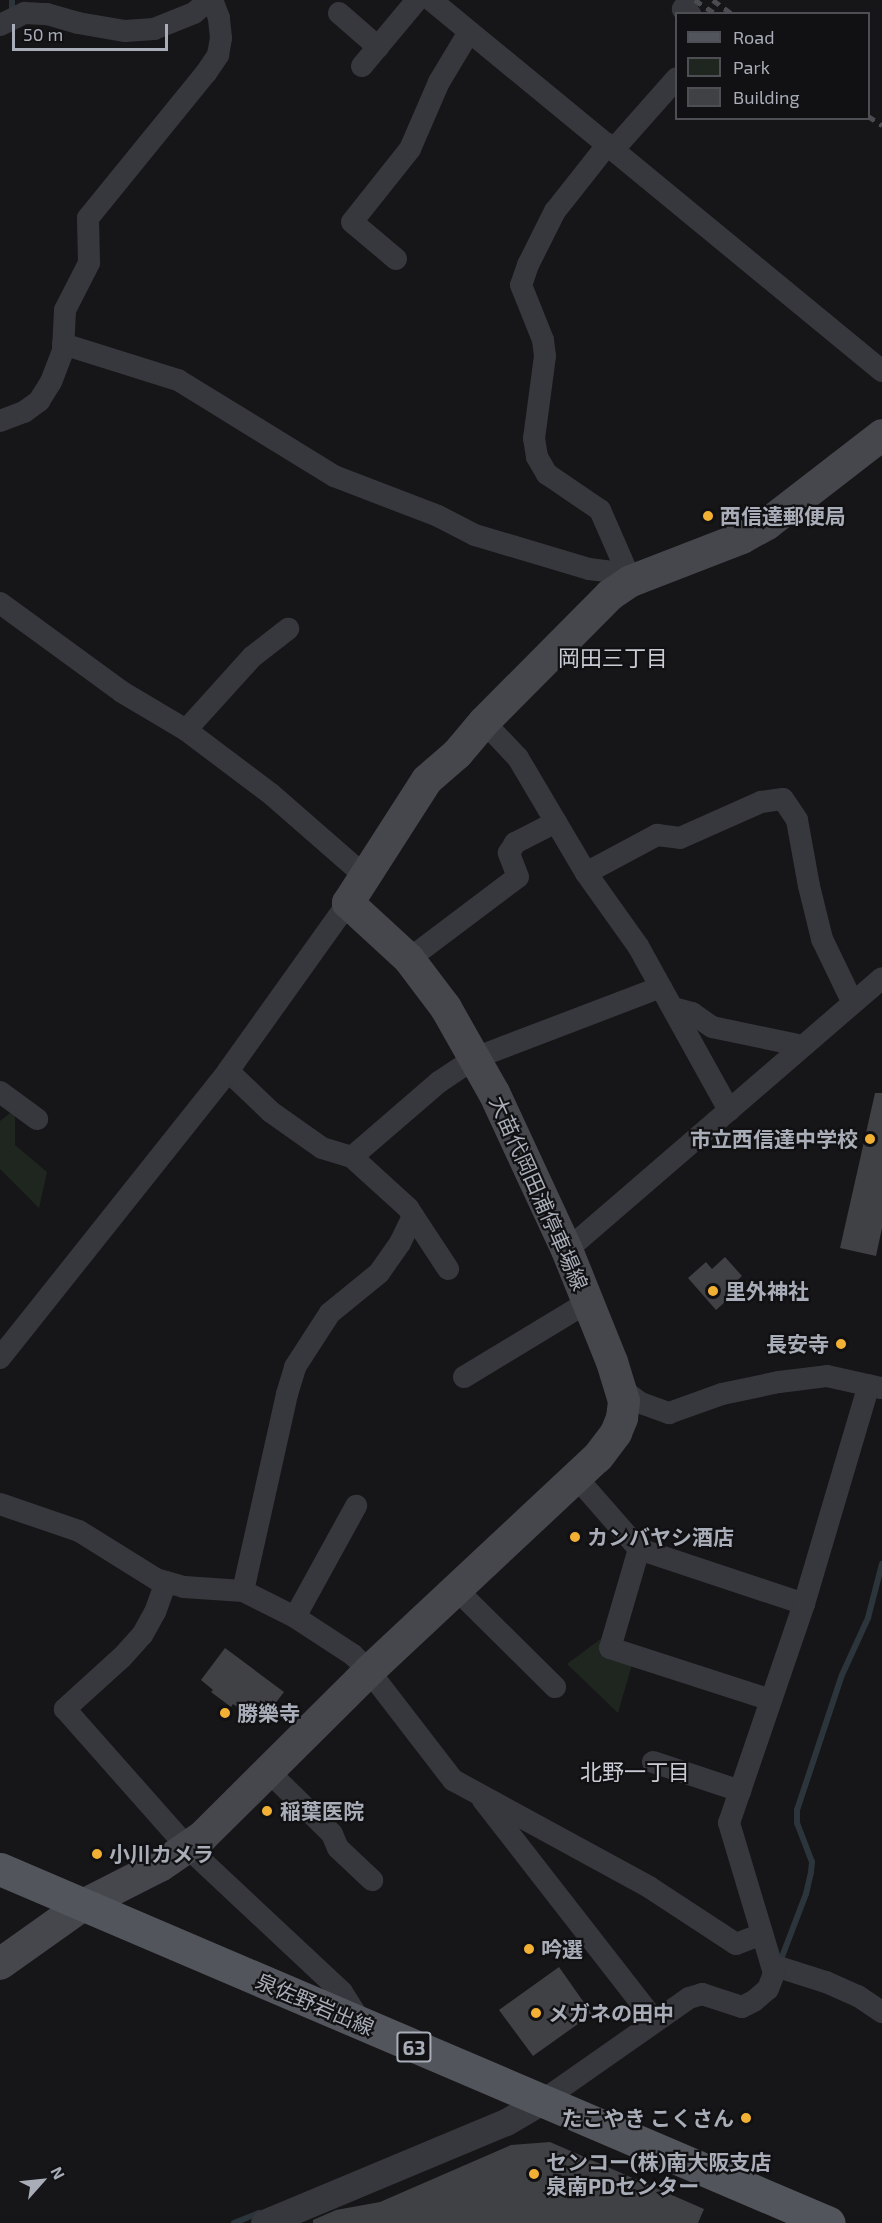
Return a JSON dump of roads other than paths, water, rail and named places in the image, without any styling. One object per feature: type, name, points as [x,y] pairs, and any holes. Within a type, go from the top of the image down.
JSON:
[{"type":"main road","points":[[348,903],[427,780],[457,754],[484,722],[570,633],[629,577],[742,538],[759,529],[882,435]]},
{"type":"main road","name":"大苗代岡田浦停車場線","points":[[0,1964],[83,1905],[160,1866],[202,1837],[369,1671],[598,1457],[616,1432],[622,1418],[624,1401],[588,1302],[567,1251],[475,1058],[446,1008],[409,959],[348,903]]},
{"type":"main road","name":"泉佐野岩出線","points":[[0,1869],[829,2223]]},
{"type":"street","points":[[0,25],[25,13],[47,14],[78,23],[125,31],[154,29],[194,13],[210,0],[219,18],[221,38],[218,55],[206,73],[88,218],[89,263],[66,310],[63,344],[51,382],[39,401],[24,412],[0,421]]},
{"type":"street","points":[[362,66],[417,0]]},
{"type":"street","points":[[431,0],[882,371]]},
{"type":"street","points":[[687,12],[683,9],[689,0]]},
{"type":"street","points":[[339,13],[378,47]]},
{"type":"street","points":[[396,259],[352,222],[410,149],[439,82],[469,32]]},
{"type":"street","points":[[629,577],[600,510],[547,474],[537,457],[534,438],[545,356],[543,340],[521,285],[528,265],[555,211],[611,147],[675,80]]},
{"type":"street","points":[[63,344],[178,380],[333,476],[438,516],[475,535],[589,569],[629,577]]},
{"type":"street","points":[[0,603],[122,692],[186,730],[271,794],[365,876]]},
{"type":"street","points":[[186,730],[252,657],[288,629]]},
{"type":"street","points":[[484,722],[518,758],[586,873],[638,946],[729,1110]]},
{"type":"street","points":[[586,873],[657,835],[680,838],[761,802],[783,799],[797,820],[822,939],[853,1003]]},
{"type":"street","points":[[409,959],[518,877],[509,853],[515,843],[556,822]]},
{"type":"street","points":[[0,1358],[228,1071],[348,903]]},
{"type":"street","points":[[567,1251],[882,978]]},
{"type":"street","points":[[352,1157],[440,1082],[475,1058],[661,987]]},
{"type":"street","points":[[672,1008],[692,1013],[712,1027],[803,1046]]},
{"type":"street","points":[[228,1071],[271,1112],[322,1148],[352,1157],[408,1208],[448,1269]]},
{"type":"street","points":[[2,1098],[38,1119]]},
{"type":"street","points":[[243,1591],[295,1367],[330,1313],[379,1272],[400,1243],[413,1215]]},
{"type":"street","points":[[464,1377],[588,1302]]},
{"type":"street","points":[[264,2223],[506,2122],[542,2101],[689,1998],[702,1994],[742,2007],[754,2001],[768,1989],[774,1973],[729,1823],[875,1387],[827,1376],[779,1382],[722,1394],[669,1413],[649,1407],[620,1388]]},
{"type":"street","points":[[576,1477],[639,1549],[804,1604]]},
{"type":"street","points":[[0,1504],[79,1531],[156,1579],[184,1587],[243,1591],[295,1617],[353,1655],[369,1671],[453,1780],[649,1887],[736,1944],[762,1934]]},
{"type":"street","points":[[295,1617],[356,1506]]},
{"type":"street","points":[[639,1549],[610,1648],[771,1700]]},
{"type":"street","points":[[166,1582],[156,1612],[142,1635],[121,1658],[64,1709],[187,1847],[342,1992],[363,2025]]},
{"type":"street","points":[[457,1590],[555,1687]]},
{"type":"street","points":[[653,1762],[740,1791]]},
{"type":"street","points":[[269,1772],[333,1834],[338,1848],[372,1880]]},
{"type":"street","points":[[479,1794],[655,2022]]},
{"type":"street","points":[[772,1965],[826,1982],[858,1996],[882,2012]]},
{"type":"waterway","points":[[10,14],[12,0]]},
{"type":"waterway","points":[[780,1962],[806,1894],[811,1872],[812,1862],[797,1823],[797,1810],[842,1675],[868,1618],[882,1564]]},
{"type":"waterway","points":[[234,2223],[259,2213]]},
{"type":"railway","points":[[695,0],[713,12]]},
{"type":"railway","points":[[713,0],[729,12]]},
{"type":"railway","points":[[870,117],[882,125]]},
{"type":"place","name":"西信達郵便局","points":[[708,516]]},
{"type":"place","name":"市立西信達中学校","points":[[870,1139]]},
{"type":"place","name":"里外神社","points":[[713,1291]]},
{"type":"place","name":"長安寺","points":[[841,1344]]},
{"type":"place","name":"カンバヤシ酒店","points":[[575,1537]]},
{"type":"place","name":"勝樂寺","points":[[225,1713]]},
{"type":"place","name":"稲葉医院","points":[[267,1811]]},
{"type":"place","name":"小川カメラ","points":[[97,1854]]},
{"type":"place","name":"吟選","points":[[529,1949]]},
{"type":"place","name":"メガネの田中","points":[[536,2013]]},
{"type":"place","name":"たこやき こくさん","points":[[746,2118]]},
{"type":"place","name":"センコー(株)南大阪支店 泉南PDセンター","points":[[534,2174]]},
{"type":"district","name":"岡田三丁目","points":[[613,658]]},
{"type":"district","name":"北野一丁目","points":[[635,1772]]}]
